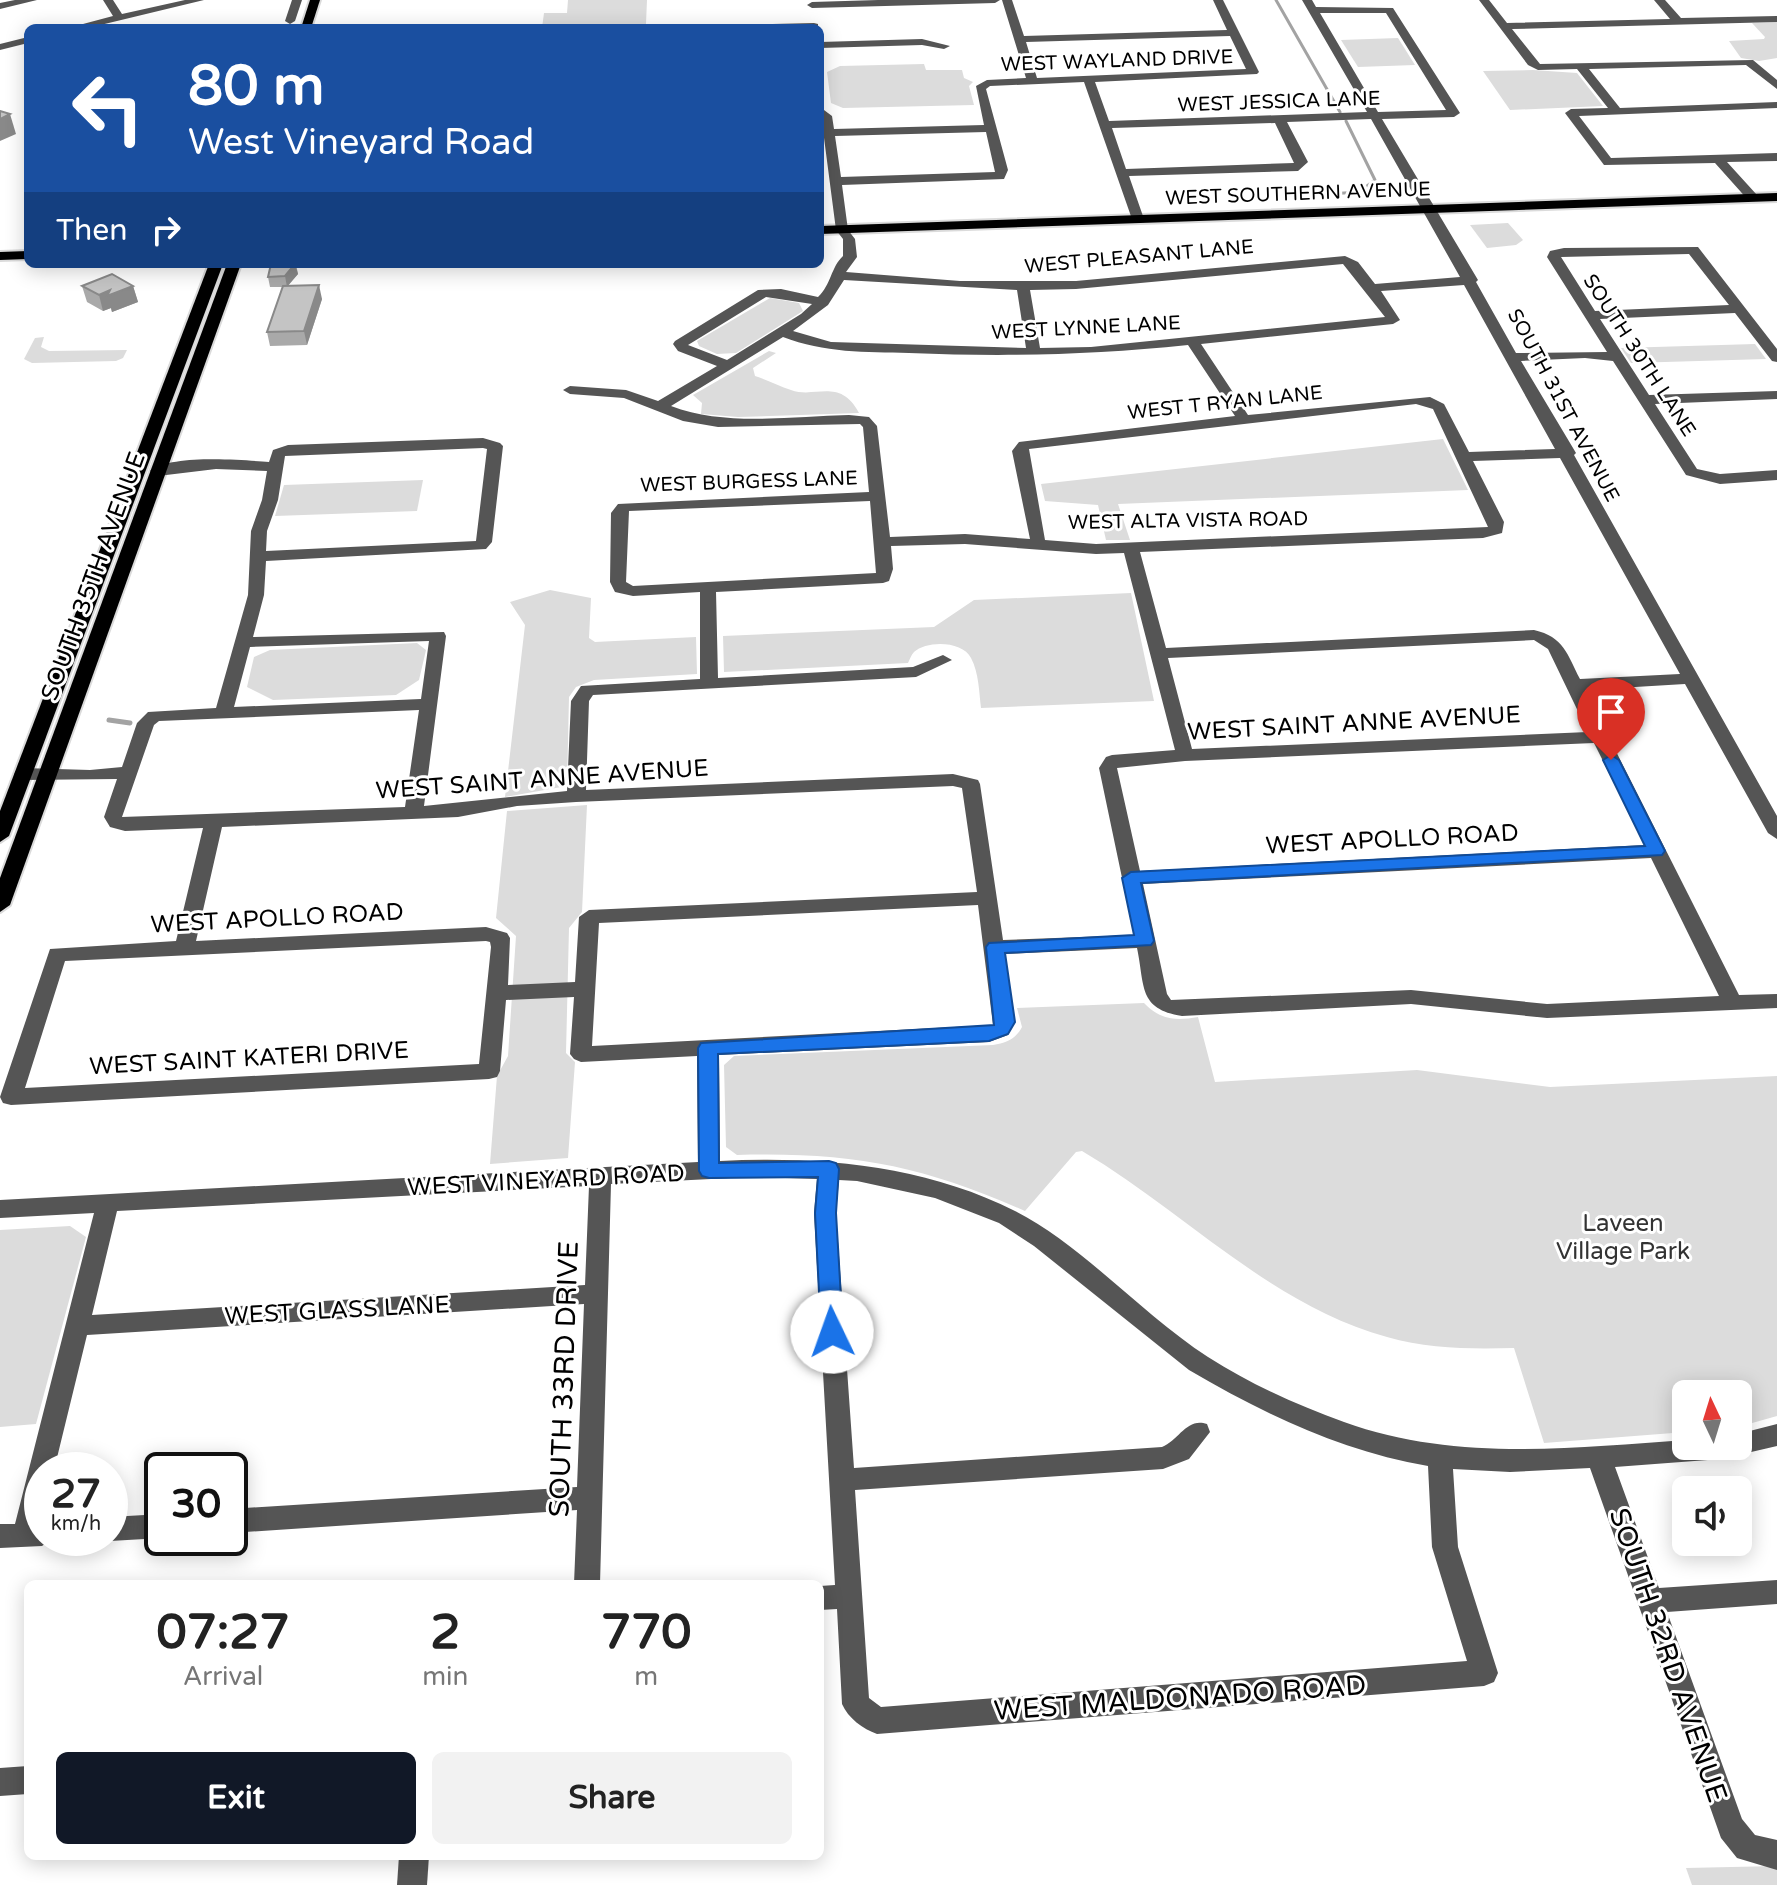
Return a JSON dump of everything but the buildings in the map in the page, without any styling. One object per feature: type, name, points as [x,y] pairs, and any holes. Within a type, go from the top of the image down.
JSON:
[{"type":"main road","points":[[308,24],[317,0]]},
{"type":"main road","name":"WEST SOUTHERN AVENUE","points":[[824,230],[1765,198]]},
{"type":"main road","points":[[0,256],[24,255]]},
{"type":"main road","points":[[0,265],[24,264]]},
{"type":"main road","name":"SOUTH 35TH AVENUE","points":[[0,836],[215,268]]},
{"type":"main road","name":"SOUTH 35TH AVENUE","points":[[0,905],[233,268]]},
{"type":"main road","points":[[163,407],[183,406]]},
{"type":"street","points":[[0,6],[32,0]]},
{"type":"street","points":[[108,0],[119,17]]},
{"type":"street","points":[[90,24],[199,0]]},
{"type":"street","points":[[290,21],[297,0],[317,0]]},
{"type":"street","points":[[814,24],[812,3],[995,0]]},
{"type":"street","points":[[1007,0],[1032,80]]},
{"type":"street","points":[[1019,39],[1235,33],[1218,0]]},
{"type":"street","points":[[1484,0],[1538,67],[1749,62],[1775,82]]},
{"type":"street","points":[[1659,0],[1678,21]]},
{"type":"street","name":"WEST JESSICA LANE","points":[[1104,125],[1454,113],[1386,9],[1310,5]]},
{"type":"street","name":"SOUTH 31ST AVENUE","points":[[1310,5],[1471,280],[1568,453],[1606,531],[1777,833]]},
{"type":"street","points":[[1505,26],[1777,19]]},
{"type":"street","name":"WEST WAYLAND DRIVE","points":[[991,128],[980,88],[983,84],[1253,72],[1235,33]]},
{"type":"street","points":[[0,47],[24,41]]},
{"type":"street","points":[[824,45],[922,42],[944,46]]},
{"type":"street","points":[[1580,66],[1615,109]]},
{"type":"street","points":[[1088,79],[1138,219]]},
{"type":"street","points":[[1777,105],[1571,113],[1608,162],[1777,157]]},
{"type":"street","points":[[659,407],[782,332],[823,302],[850,257],[849,239],[842,230],[824,114]]},
{"type":"street","points":[[1121,173],[1301,166],[1279,119]]},
{"type":"street","points":[[828,133],[991,128],[1002,170],[1000,176],[836,181]]},
{"type":"street","points":[[1725,159],[1765,198]]},
{"type":"street","name":"SOUTH 30TH LANE","points":[[1740,309],[1693,250],[1555,254],[1554,257],[1697,477],[1777,475]]},
{"type":"street","name":"WEST PLEASANT LANE","points":[[842,269],[960,285],[1023,286],[1076,285],[1345,260],[1353,265],[1370,288]]},
{"type":"street","points":[[1370,288],[1471,280]]},
{"type":"street","points":[[1023,286],[1034,353]]},
{"type":"street","name":"WEST LYNNE LANE","points":[[782,332],[808,342],[831,346],[1034,353],[1193,342],[1393,320],[1390,311],[1370,288]]},
{"type":"street","points":[[728,365],[680,344],[769,292],[823,302]]},
{"type":"street","points":[[1590,315],[1740,309],[1777,358]]},
{"type":"street","points":[[1193,342],[1245,421]]},
{"type":"street","points":[[1515,361],[1617,357]]},
{"type":"street","points":[[570,390],[626,394],[688,418],[718,423],[864,420],[870,426],[883,578],[708,587],[709,682]]},
{"type":"street","points":[[1645,400],[1777,395]]},
{"type":"street","name":"WEST T RYAN LANE","points":[[1037,543],[1020,451],[1024,445],[1416,400],[1430,401],[1439,407],[1464,457]]},
{"type":"street","points":[[224,712],[256,595],[259,531],[270,500],[273,467],[280,451],[493,444],[496,448],[484,542],[480,546],[259,556]]},
{"type":"street","points":[[1464,457],[1568,453]]},
{"type":"street","name":"WEST ALTA VISTA ROAD","points":[[882,542],[965,539],[1096,549],[1496,530],[1496,522],[1464,457]]},
{"type":"street","points":[[158,471],[273,467]]},
{"type":"street","name":"WEST BURGESS LANE","points":[[708,587],[621,589],[618,582],[619,513],[624,507],[877,496]]},
{"type":"street","points":[[1131,547],[1185,755]]},
{"type":"street","points":[[1159,653],[1534,635],[1546,638],[1555,647],[1733,1003]]},
{"type":"street","points":[[244,642],[438,636],[414,813]]},
{"type":"street","points":[[576,796],[580,701],[587,690],[916,672],[943,660]]},
{"type":"street","points":[[1574,685],[1690,679]]},
{"type":"street","points":[[23,774],[114,775],[129,771],[146,723],[154,716],[428,704]]},
{"type":"street","name":"WEST SAINT ANNE AVENUE","points":[[1131,878],[1108,768],[1112,761],[1185,755],[1600,737]]},
{"type":"street","name":"WEST SAINT ANNE AVENUE","points":[[129,771],[113,817],[117,823],[458,811],[526,799],[953,780],[971,784],[988,898]]},
{"type":"street","points":[[184,948],[214,821]]},
{"type":"street","name":"WEST APOLLO ROAD","points":[[1131,878],[1656,851]]},
{"type":"street","points":[[1131,878],[1157,996],[1165,1006],[1182,1009],[1411,997],[1547,1011],[1777,1001]]},
{"type":"street","points":[[988,898],[1005,1022],[1001,1030],[989,1034],[581,1054],[589,917],[988,898]]},
{"type":"street","name":"WEST APOLLO ROAD","points":[[11,1097],[57,954],[486,934],[500,938],[496,993]]},
{"type":"street","points":[[995,947],[1145,941]]},
{"type":"street","points":[[496,993],[584,989]]},
{"type":"street","name":"WEST SAINT KATERI DRIVE","points":[[11,1097],[489,1071],[496,993]]},
{"type":"street","points":[[708,1048],[709,1171]]},
{"type":"street","points":[[824,1598],[849,1596],[825,1213],[829,1169]]},
{"type":"street","name":"WEST VINEYARD ROAD","points":[[0,1209],[709,1171],[829,1169],[938,1190],[1007,1217],[1042,1240],[1198,1363],[1263,1400],[1330,1427],[1440,1457],[1519,1461],[1672,1451]]},
{"type":"street","name":"SOUTH 33RD DRIVE","points":[[587,1580],[600,1177]]},
{"type":"street","points":[[22,1535],[108,1204]]},
{"type":"street","name":"WEST GLASS LANE","points":[[78,1326],[596,1294]]},
{"type":"street","points":[[841,1480],[1163,1458],[1180,1451],[1198,1432]]},
{"type":"street","name":"WEST VINEYARD ROAD","points":[[1752,1442],[1777,1435]]},
{"type":"street","name":"WEST MALDONADO ROAD","points":[[849,1596],[856,1704],[877,1721],[1484,1673],[1445,1547],[1440,1504],[1440,1457]]},
{"type":"street","name":"SOUTH 32RD AVENUE","points":[[1599,1457],[1731,1828],[1747,1848],[1777,1855]]},
{"type":"street","points":[[248,1520],[590,1498]]},
{"type":"street","points":[[1650,1601],[1777,1592]]},
{"type":"street","points":[[0,1782],[24,1780]]},
{"type":"street","points":[[412,1885],[414,1860]]},
{"type":"green space","points":[[568,0],[647,0],[646,24],[543,24],[544,13],[567,13]]},
{"type":"green space","points":[[1777,22],[1777,58],[1759,61],[1741,58],[1729,41],[1764,39],[1752,23]]},
{"type":"green space","points":[[1398,38],[1415,65],[1358,67],[1341,40]]},
{"type":"green space","points":[[924,64],[926,70],[962,70],[964,78],[973,82],[969,86],[974,105],[843,108],[831,103],[827,72],[840,66]]},
{"type":"green space","points":[[1483,71],[1577,73],[1603,106],[1510,110]]},
{"type":"green space","points":[[1508,223],[1523,240],[1516,245],[1487,248],[1470,225]]},
{"type":"green space","points":[[770,298],[799,303],[803,311],[736,353],[717,354],[699,346],[697,341]]},
{"type":"green space","points":[[44,337],[41,347],[49,351],[127,350],[123,358],[116,361],[32,363],[24,359],[35,338]]},
{"type":"green space","points":[[1755,344],[1766,359],[1631,363],[1621,348]]},
{"type":"green space","points":[[769,351],[776,353],[753,368],[755,376],[800,392],[827,391],[844,395],[859,413],[738,417],[701,414],[702,403],[693,395]]},
{"type":"green space","points":[[1443,439],[1468,490],[1118,504],[1130,540],[1106,540],[1098,505],[1045,501],[1041,484]]},
{"type":"green space","points":[[423,480],[417,511],[275,516],[284,485]]},
{"type":"green space","points":[[550,590],[591,598],[589,638],[595,642],[696,637],[697,674],[594,680],[576,687],[569,697],[567,786],[505,797],[525,625],[510,602]]},
{"type":"green space","points":[[1131,593],[1154,701],[981,708],[971,658],[961,648],[944,644],[920,648],[908,663],[724,672],[723,636],[934,627],[974,600]]},
{"type":"green space","points":[[417,643],[426,650],[419,680],[396,695],[273,700],[247,687],[254,657],[270,650]]},
{"type":"green space","points":[[587,805],[582,912],[569,928],[566,1053],[575,1062],[568,1158],[490,1164],[497,1076],[508,1056],[516,936],[496,918],[507,811]]},
{"type":"green space","name":"Laveen Village Park","points":[[1144,1003],[1156,1013],[1169,1018],[1198,1017],[1215,1082],[1417,1070],[1550,1087],[1777,1076],[1777,1416],[1752,1423],[1752,1380],[1672,1380],[1672,1433],[1544,1443],[1514,1348],[1419,1344],[1344,1322],[1266,1280],[1082,1151],[1076,1152],[1025,1211],[918,1172],[851,1159],[737,1155],[726,1147],[724,1065],[734,1056],[993,1045],[1010,1040],[1022,1027],[1017,1008]]},
{"type":"green space","points":[[70,1226],[86,1237],[36,1424],[0,1427],[0,1230]]},
{"type":"green space","points":[[1777,1866],[1777,1885],[1692,1885],[1686,1868]]},
{"type":"waterway","points":[[1276,0],[1340,112]]},
{"type":"waterway","points":[[1314,195],[1359,192],[1375,180],[1346,121]]},
{"type":"waterway","points":[[109,720],[130,723]]},
{"type":"route","points":[[832,1332],[825,1213],[829,1169],[784,1167],[709,1171],[708,1048],[989,1034],[1001,1030],[1005,1022],[995,947],[1145,941],[1131,878],[1656,851],[1611,760]]}]
